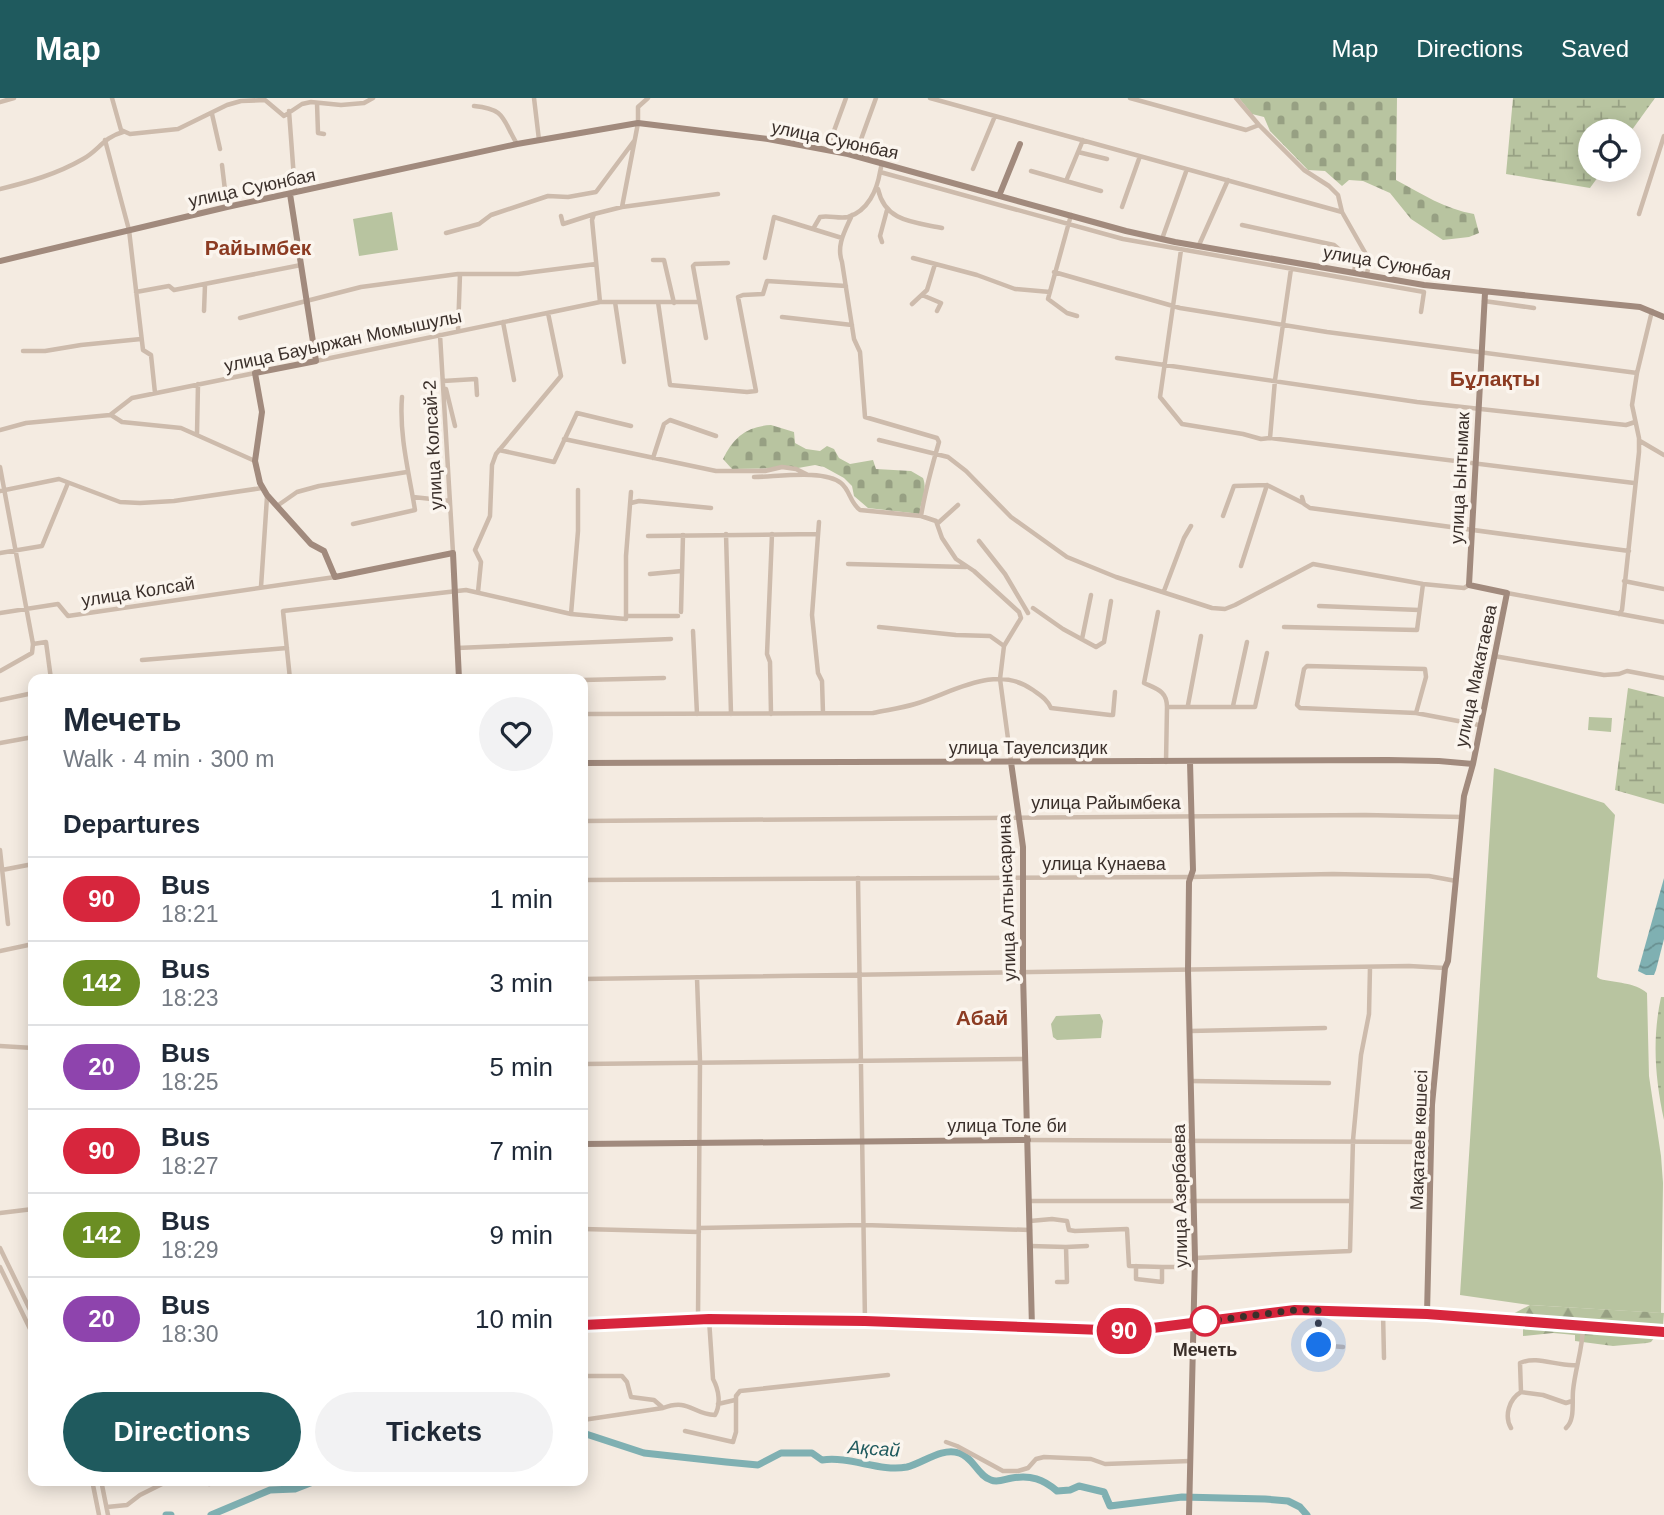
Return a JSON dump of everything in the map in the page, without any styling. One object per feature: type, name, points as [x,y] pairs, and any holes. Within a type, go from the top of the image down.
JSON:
[{"type":"street","points":[[0,102],[14,98]]},
{"type":"street","points":[[112,98],[123,132]]},
{"type":"street","points":[[273,98],[274,107]]},
{"type":"street","points":[[0,188],[27,183],[63,169],[91,154],[105,140],[123,132],[130,134],[178,129],[241,101],[265,100],[282,116],[302,104],[321,101],[364,103],[373,98]]},
{"type":"street","points":[[534,98],[539,140]]},
{"type":"street","points":[[622,207],[638,123],[638,107],[648,98]]},
{"type":"street","points":[[827,150],[846,98]]},
{"type":"street","points":[[855,156],[876,98]]},
{"type":"street","points":[[930,98],[1342,212]]},
{"type":"street","points":[[1130,98],[1246,130],[1259,125]]},
{"type":"street","points":[[1236,98],[1304,170],[1338,195],[1342,212],[1367,257],[1367,274]]},
{"type":"street","points":[[321,101],[318,133],[324,134]]},
{"type":"street","points":[[474,106],[493,108],[500,113],[517,144]]},
{"type":"street","points":[[289,111],[293,194],[316,361]]},
{"type":"street","points":[[212,114],[220,149]]},
{"type":"street","points":[[973,169],[995,116]]},
{"type":"street","name":"улица Суюнбая","points":[[0,261],[227,207],[517,144],[638,123],[768,139],[855,156],[999,197],[1199,246],[1485,293],[1640,307],[1664,317]]},
{"type":"street","points":[[1639,214],[1664,136]]},
{"type":"street","points":[[105,140],[129,230],[141,339],[143,350],[151,355],[155,393]]},
{"type":"street","points":[[1066,181],[1083,140]]},
{"type":"street","points":[[446,233],[479,224],[491,215],[548,196],[568,197],[596,192],[635,141]]},
{"type":"street","points":[[999,197],[1020,144]]},
{"type":"street","points":[[1078,152],[1107,159]]},
{"type":"street","points":[[1122,207],[1140,156]]},
{"type":"street","points":[[813,229],[820,217],[846,218],[864,206],[877,188],[881,163]]},
{"type":"street","points":[[222,165],[227,207]]},
{"type":"street","points":[[1162,239],[1187,169]]},
{"type":"street","points":[[1031,171],[1101,191]]},
{"type":"street","points":[[880,172],[1113,237],[1424,292],[1421,312]]},
{"type":"street","points":[[1199,246],[1228,180]]},
{"type":"street","points":[[877,188],[887,210],[900,220],[942,228]]},
{"type":"street","points":[[561,216],[563,224],[622,207],[718,194]]},
{"type":"street","points":[[882,242],[880,236],[887,210]]},
{"type":"street","points":[[594,214],[592,220],[600,302]]},
{"type":"street","points":[[852,215],[839,243],[839,253],[854,339],[860,352],[866,417],[937,438],[939,442],[922,503],[921,516]]},
{"type":"street","points":[[1071,215],[1048,299],[1050,303],[1077,316]]},
{"type":"street","points":[[765,258],[775,217],[842,238]]},
{"type":"street","points":[[1242,225],[1334,245],[1348,257],[1355,267],[1354,272]]},
{"type":"street","points":[[1181,250],[1160,397],[1182,424],[1261,439],[1634,483]]},
{"type":"street","points":[[912,258],[1015,289],[1050,292]]},
{"type":"street","points":[[653,260],[664,260],[674,303]]},
{"type":"street","points":[[1270,438],[1275,380],[1292,261]]},
{"type":"street","points":[[706,338],[693,266],[728,263]]},
{"type":"street","points":[[240,318],[361,287],[460,274],[518,274],[596,264]]},
{"type":"street","points":[[912,304],[929,285],[935,264]]},
{"type":"street","points":[[136,292],[169,286],[174,290],[205,285],[221,279],[301,265]]},
{"type":"street","points":[[1054,272],[1173,305],[1283,325],[1637,373]]},
{"type":"street","points":[[458,331],[460,274]]},
{"type":"street","points":[[658,302],[670,385],[747,393],[756,391],[737,298],[763,294],[767,281],[846,286]]},
{"type":"street","points":[[204,311],[205,285]]},
{"type":"street","name":"улица Ынтымак","points":[[1469,585],[1485,293]]},
{"type":"street","points":[[922,295],[941,303],[937,311]]},
{"type":"street","points":[[1484,301],[1534,308]]},
{"type":"street","name":"улица Бауыржан Момышулы","points":[[0,430],[26,423],[110,415],[132,398],[600,302],[699,302]]},
{"type":"street","points":[[615,302],[625,362]]},
{"type":"street","points":[[1619,614],[1639,440],[1632,395],[1652,311]]},
{"type":"street","points":[[478,592],[481,562],[475,550],[490,516],[492,465],[499,450],[561,376],[548,313]]},
{"type":"street","points":[[782,317],[852,325]]},
{"type":"street","points":[[503,322],[514,380]]},
{"type":"street","name":"улица Колсай-2","points":[[440,335],[453,553]]},
{"type":"street","points":[[23,351],[45,351],[92,343],[141,339]]},
{"type":"street","points":[[1117,358],[1417,402],[1626,425],[1635,422]]},
{"type":"street","points":[[255,373],[261,411],[254,461],[262,488],[311,544],[324,551],[335,577]]},
{"type":"street","points":[[455,426],[443,381],[476,379],[477,396]]},
{"type":"street","points":[[197,434],[198,384]]},
{"type":"street","points":[[353,524],[415,510],[400,415],[402,397]]},
{"type":"street","points":[[499,450],[554,462],[577,413],[632,425]]},
{"type":"street","points":[[110,415],[122,422],[164,425],[197,434],[254,461]]},
{"type":"street","points":[[653,458],[664,424],[670,420],[716,436]]},
{"type":"street","points":[[564,439],[716,471],[765,471],[782,467],[796,469],[808,475]]},
{"type":"street","points":[[878,440],[955,461],[1011,517],[1067,557],[1116,577],[1212,608],[1225,609],[1313,564],[1423,584],[1464,588],[1469,585],[1664,622]]},
{"type":"street","points":[[1639,440],[1664,455]]},
{"type":"street","points":[[0,467],[2,491],[33,644],[32,653],[0,671]]},
{"type":"street","name":"улица Колсай-2","points":[[277,506],[298,492],[319,486],[407,472]]},
{"type":"street","points":[[754,477],[819,474],[840,482],[847,489],[851,502],[860,510],[921,516],[938,523]]},
{"type":"street","points":[[2,491],[53,479],[120,502],[140,503],[262,488]]},
{"type":"street","points":[[0,553],[44,544],[68,483]]},
{"type":"street","points":[[1223,516],[1234,486],[1267,485],[1310,508],[1628,551]]},
{"type":"street","points":[[1241,566],[1267,485]]},
{"type":"street","points":[[571,614],[578,531],[578,490]]},
{"type":"street","points":[[627,616],[626,556],[631,492]]},
{"type":"street","points":[[261,587],[267,495]]},
{"type":"street","points":[[412,496],[450,501]]},
{"type":"street","points":[[1302,497],[1304,504]]},
{"type":"street","points":[[631,503],[639,501],[711,508]]},
{"type":"street","points":[[938,523],[958,505]]},
{"type":"street","points":[[819,522],[812,615],[818,673],[822,681],[823,713]]},
{"type":"street","points":[[879,626],[989,636],[1004,646],[1021,618],[1019,612],[950,552],[938,523]]},
{"type":"street","points":[[1164,592],[1191,526]]},
{"type":"street","points":[[726,534],[732,714]]},
{"type":"street","points":[[771,714],[768,654],[772,534]]},
{"type":"street","points":[[648,536],[818,534]]},
{"type":"street","points":[[290,674],[283,611],[466,590],[571,614],[624,620],[627,616],[680,614],[683,535]]},
{"type":"street","points":[[979,541],[1005,574],[1028,613]]},
{"type":"street","points":[[453,553],[458,674]]},
{"type":"street","name":"улица Колсай","points":[[27,609],[58,604],[68,617],[335,577],[453,553]]},
{"type":"street","points":[[848,564],[967,567]]},
{"type":"street","points":[[650,574],[682,571]]},
{"type":"street","points":[[1624,581],[1664,589]]},
{"type":"street","points":[[1284,627],[1417,630],[1423,584]]},
{"type":"street","name":"улица Макатаева","points":[[1456,881],[1464,796],[1473,764],[1507,593]]},
{"type":"street","points":[[1082,639],[1091,595]]},
{"type":"street","points":[[1034,608],[1096,647],[1104,642],[1111,601]]},
{"type":"street","points":[[1319,606],[1419,610]]},
{"type":"street","points":[[0,613],[27,609]]},
{"type":"street","points":[[1158,612],[1144,683],[1163,692],[1167,697],[1166,762]]},
{"type":"street","points":[[692,631],[698,714]]},
{"type":"street","points":[[1188,705],[1201,636]]},
{"type":"street","points":[[457,648],[671,639]]},
{"type":"street","points":[[33,644],[46,642],[50,674]]},
{"type":"street","points":[[1233,706],[1247,642]]},
{"type":"street","name":"улица Алтынсарина","points":[[1004,646],[1000,680],[1020,818],[1024,878],[1023,973],[1031,1328]]},
{"type":"street","points":[[142,660],[287,648]]},
{"type":"street","points":[[1167,706],[1255,707],[1267,653]]},
{"type":"street","points":[[1494,656],[1604,675],[1627,671],[1664,678]]},
{"type":"street","points":[[1416,713],[1426,677],[1425,669],[1307,666],[1304,669],[1297,705],[1300,708],[1416,713],[1479,725]]},
{"type":"street","points":[[588,680],[664,678]]},
{"type":"street","points":[[588,714],[873,713],[916,704],[966,683],[1000,680],[1021,682],[1048,700],[1051,708],[1113,715],[1115,692]]},
{"type":"street","points":[[0,700],[28,694]]},
{"type":"street","points":[[0,743],[28,738]]},
{"type":"street","name":"улица Тауелсиздик","points":[[588,763],[1401,760],[1473,764]]},
{"type":"street","name":"улица Азербаева","points":[[1189,1514],[1195,1266],[1188,970],[1189,882],[1193,870],[1190,762]]},
{"type":"street","name":"улица Райымбека","points":[[588,821],[1365,815],[1462,817]]},
{"type":"street","points":[[0,850],[8,924]]},
{"type":"street","points":[[2,870],[28,865]]},
{"type":"street","name":"улица Кунаева","points":[[588,880],[1333,874],[1429,876],[1456,881]]},
{"type":"street","points":[[858,878],[865,1321]]},
{"type":"street","name":"Мақатаев көшесі","points":[[1427,1314],[1432,1105],[1456,881]]},
{"type":"street","points":[[0,951],[28,945]]},
{"type":"street","points":[[588,979],[1409,966],[1445,968]]},
{"type":"street","points":[[1195,1258],[1350,1251],[1353,1140],[1361,1055],[1369,1014],[1370,967]]},
{"type":"street","points":[[697,978],[700,1061],[698,1320]]},
{"type":"street","points":[[1189,1031],[1325,1028]]},
{"type":"street","points":[[0,1046],[28,1048]]},
{"type":"street","points":[[588,1064],[1026,1059]]},
{"type":"street","points":[[1191,1081],[1329,1083]]},
{"type":"street","name":"улица Толе би","points":[[588,1144],[1028,1140],[1432,1142]]},
{"type":"street","points":[[1030,1201],[1352,1201]]},
{"type":"street","points":[[0,1213],[28,1210]]},
{"type":"street","points":[[1030,1221],[1052,1219],[1067,1222],[1069,1230],[1075,1231],[1127,1229],[1128,1263],[1136,1266],[1195,1266]]},
{"type":"street","points":[[588,1229],[699,1230],[864,1226],[1030,1230]]},
{"type":"street","points":[[1030,1246],[1087,1246]]},
{"type":"street","points":[[1056,1282],[1067,1282],[1066,1247]]},
{"type":"street","points":[[0,1248],[28,1306]]},
{"type":"street","points":[[1136,1266],[1136,1279],[1162,1282],[1162,1267]]},
{"type":"street","points":[[0,1267],[28,1325]]},
{"type":"street","points":[[588,1325],[709,1319],[865,1321],[1129,1331],[1295,1310],[1318,1310],[1427,1314],[1664,1332]]},
{"type":"street","points":[[1318,1310],[1319,1345],[1343,1347]]},
{"type":"street","points":[[1384,1312],[1384,1357]]},
{"type":"street","points":[[588,1419],[680,1403],[711,1416],[717,1414],[718,1387],[712,1372],[709,1319]]},
{"type":"street","points":[[1566,1428],[1571,1420],[1577,1365],[1583,1344],[1583,1326]]},
{"type":"street","points":[[1511,1428],[1508,1422],[1510,1402],[1521,1392],[1520,1363],[1530,1359],[1556,1365],[1577,1365]]},
{"type":"street","points":[[685,1431],[733,1442],[736,1432],[735,1400],[737,1392],[740,1391],[888,1375]]},
{"type":"street","points":[[588,1376],[622,1376],[627,1382],[631,1397],[654,1400],[663,1408]]},
{"type":"street","points":[[1521,1392],[1543,1395],[1566,1404],[1572,1400]]},
{"type":"street","points":[[718,1404],[735,1400]]},
{"type":"street","points":[[946,1443],[957,1446],[1003,1471],[1028,1468],[1036,1459],[1044,1457],[1091,1459],[1105,1464],[1190,1461]]},
{"type":"street","points":[[93,1486],[99,1515]]},
{"type":"street","points":[[102,1486],[108,1515]]},
{"type":"street","points":[[107,1507],[127,1505],[158,1486]]},
{"type":"green space","points":[[1239,98],[1397,98],[1396,180],[1443,205],[1474,214],[1479,233],[1443,240],[1411,219],[1390,193],[1363,181],[1349,180],[1342,186],[1325,171],[1308,170],[1270,131],[1264,117],[1252,114]]},
{"type":"green space","points":[[1513,98],[1655,98],[1640,119],[1578,119],[1578,182],[1594,182],[1590,188],[1506,174]]},
{"type":"green space","points":[[392,212],[398,250],[359,256],[353,219]]},
{"type":"green space","points":[[771,425],[794,432],[795,443],[806,449],[820,451],[827,446],[850,464],[873,460],[876,469],[911,471],[923,478],[925,487],[920,514],[868,508],[854,496],[852,486],[844,478],[824,467],[815,465],[798,468],[732,469],[723,459],[731,445],[742,434]]},
{"type":"green space","points":[[1628,688],[1664,697],[1664,804],[1615,790]]},
{"type":"green space","points":[[1589,717],[1612,718],[1611,732],[1588,730]]},
{"type":"green space","points":[[1494,768],[1604,803],[1615,815],[1597,977],[1631,985],[1647,993],[1649,1076],[1663,1183],[1661,1313],[1530,1305],[1460,1295]]},
{"type":"green space","points":[[1661,997],[1664,997],[1664,1120],[1656,1058],[1656,1028]]},
{"type":"green space","points":[[1100,1014],[1103,1021],[1101,1038],[1057,1040],[1053,1037],[1051,1024],[1056,1016]]},
{"type":"green space","points":[[1530,1305],[1664,1313],[1662,1338],[1655,1337],[1647,1343],[1613,1346],[1575,1341],[1575,1335],[1553,1333],[1523,1336],[1523,1329],[1510,1328],[1507,1317]]},
{"type":"water","points":[[1664,878],[1664,939],[1654,975],[1646,975],[1638,971]]},
{"type":"waterway","name":"Ақсай","points":[[588,1435],[644,1453],[758,1465],[781,1453],[812,1453],[822,1460],[844,1460],[896,1468],[953,1452],[964,1455],[982,1475],[991,1480],[1031,1478],[1047,1483],[1057,1491],[1079,1486],[1104,1492],[1110,1506],[1182,1497],[1265,1499],[1288,1501],[1300,1507],[1307,1515]]},
{"type":"waterway","name":"Ақсай","points":[[211,1515],[270,1490],[303,1486]]},
{"type":"waterway","name":"Ақсай","points":[[166,1515],[171,1515]]},
{"type":"bus line","name":"90","points":[[588,1325],[709,1319],[865,1321],[1129,1331],[1295,1310],[1427,1314],[1664,1332]]},
{"type":"place","name":"Мечеть","points":[[1205,1321]]},
{"type":"district","name":"Райымбек","points":[[258,248]]},
{"type":"district","name":"Бұлақты","points":[[1495,379]]},
{"type":"district","name":"Абай","points":[[982,1018]]},
{"type":"route","points":[[1205,1321],[1193,1323],[1295,1310],[1318,1310],[1319,1345]]}]
